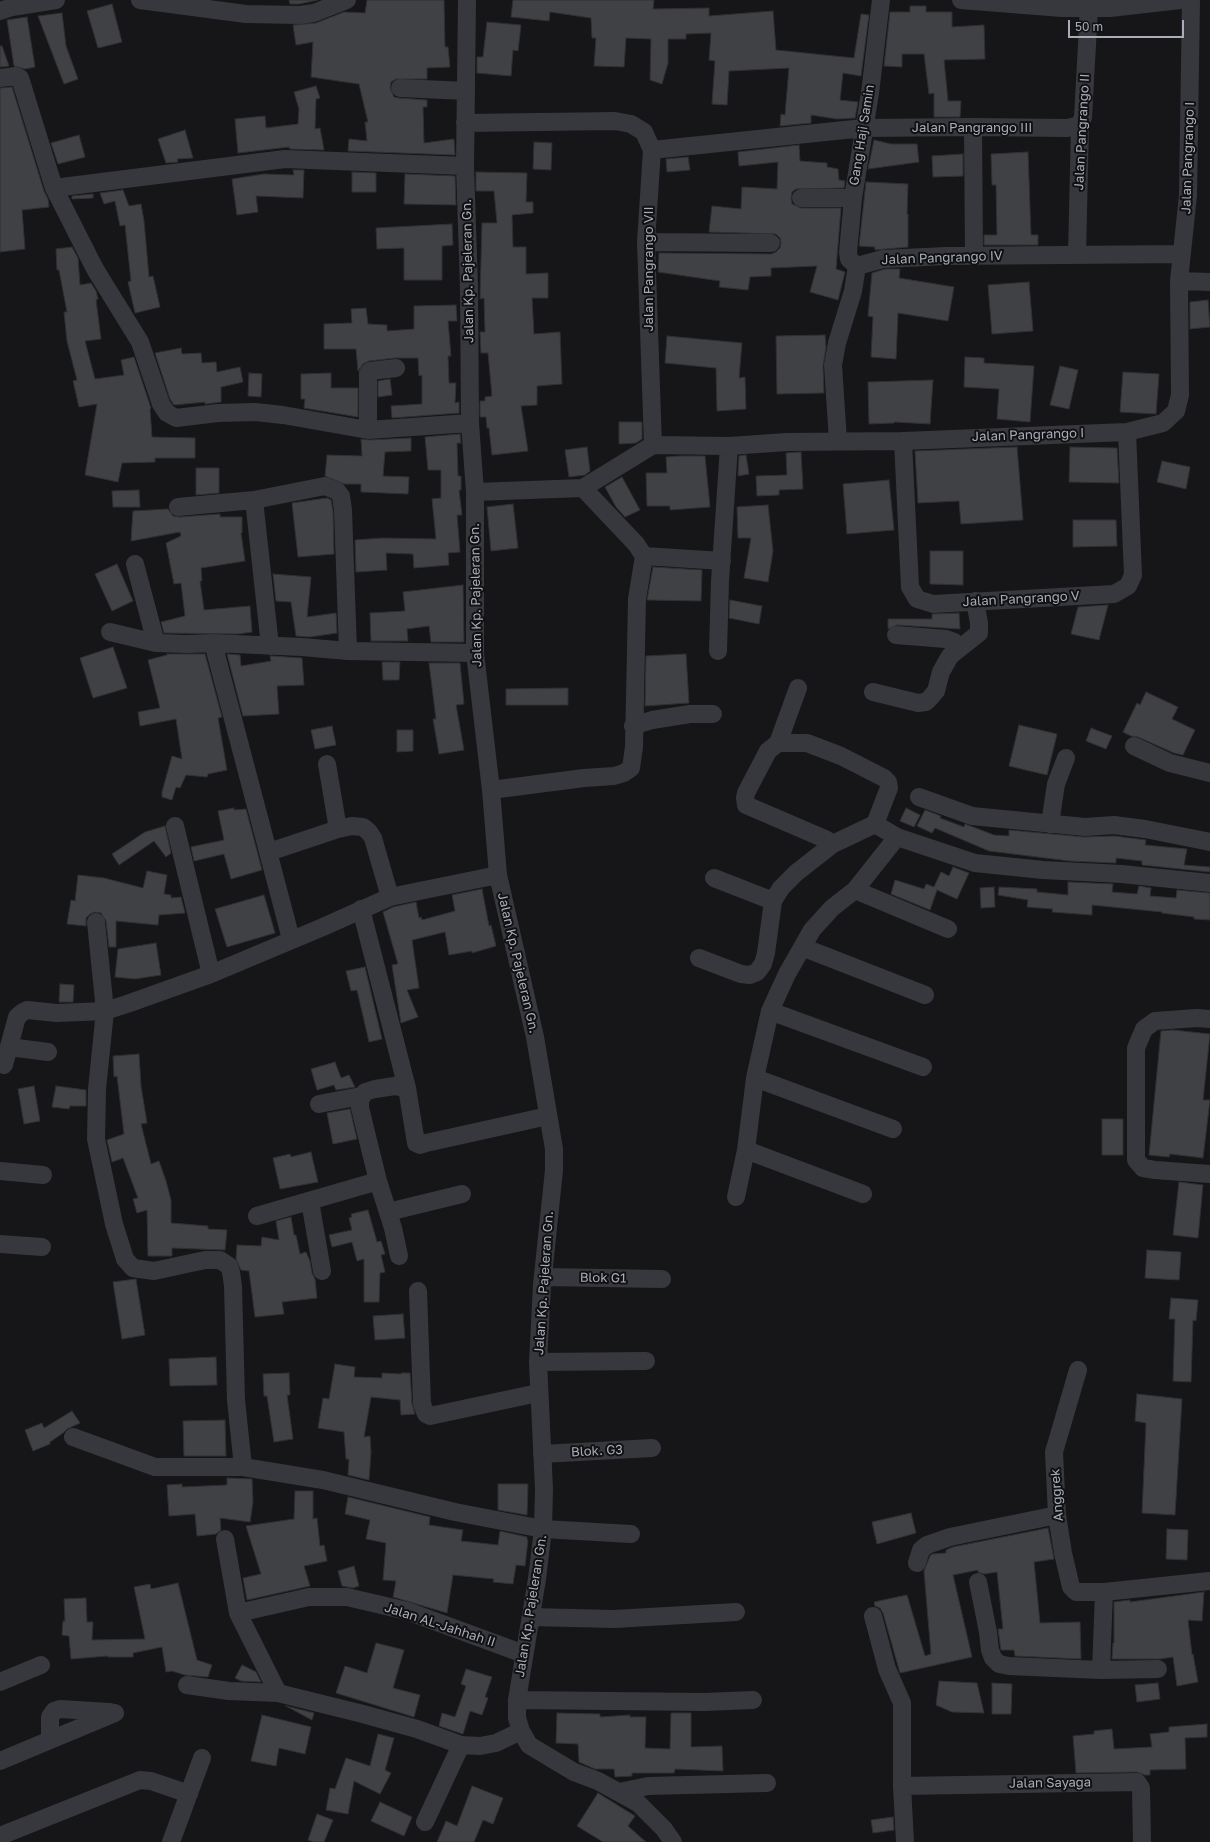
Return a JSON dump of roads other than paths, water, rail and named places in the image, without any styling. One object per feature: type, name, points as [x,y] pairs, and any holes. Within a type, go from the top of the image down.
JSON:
[{"type":"street","points":[[0,11],[12,7],[56,0]]},
{"type":"street","points":[[140,0],[261,7],[299,7],[314,13],[347,0]]},
{"type":"street","name":"Jalan Kp. Pajeleran Gn.","points":[[467,0],[465,166],[469,288],[470,422],[475,492],[475,653],[491,790],[498,875],[535,1037],[554,1149],[554,1170],[543,1277],[538,1362],[544,1529],[517,1700],[517,1718],[521,1731],[529,1745],[574,1772],[598,1781],[619,1792],[649,1812],[673,1842]]},
{"type":"street","name":"Gang Haji Samin","points":[[857,266],[849,259],[848,252],[853,198],[881,0]]},
{"type":"street","points":[[961,0],[1063,4],[1089,8],[1109,4],[1180,0]]},
{"type":"street","name":"Jalan Pangrango I","points":[[653,445],[729,446],[1128,432],[1163,423],[1176,411],[1180,395],[1179,280],[1188,196],[1191,0]]},
{"type":"street","name":"Jalan Pangrango II","points":[[1077,255],[1080,125],[1083,117],[1089,8]]},
{"type":"street","points":[[0,78],[16,76],[20,78],[54,188],[95,269],[140,342],[161,404],[167,413],[176,418],[218,413],[255,412],[283,415],[368,430],[470,422]]},
{"type":"street","points":[[400,88],[466,91]]},
{"type":"street","name":"Jalan Pangrango VII","points":[[465,123],[615,121],[631,124],[644,132],[652,150],[646,242],[653,445]]},
{"type":"street","name":"Jalan Pangrango III","points":[[652,150],[864,128],[1067,128],[1080,125]]},
{"type":"street","points":[[973,127],[974,256]]},
{"type":"street","points":[[54,188],[285,159],[465,166]]},
{"type":"street","points":[[801,198],[853,198]]},
{"type":"street","points":[[646,242],[770,243]]},
{"type":"street","name":"Jalan Pangrango IV","points":[[857,266],[883,259],[974,256],[1182,254]]},
{"type":"street","points":[[838,441],[833,365],[837,343],[853,291],[857,266]]},
{"type":"street","points":[[1179,280],[1210,282]]},
{"type":"street","points":[[368,430],[369,372],[396,368]]},
{"type":"street","name":"Jalan Pangrango V","points":[[903,441],[910,587],[917,599],[933,604],[1114,594],[1128,586],[1134,575],[1128,432]]},
{"type":"street","points":[[475,492],[583,488],[653,445]]},
{"type":"street","points":[[718,651],[729,446]]},
{"type":"street","points":[[178,507],[254,500],[325,486],[332,488],[341,496],[343,510],[348,651]]},
{"type":"street","points":[[491,790],[624,773],[631,768],[634,747],[637,598],[644,556],[636,544],[583,488]]},
{"type":"street","points":[[254,500],[270,646]]},
{"type":"street","points":[[644,556],[722,561]]},
{"type":"street","points":[[135,564],[156,643]]},
{"type":"street","points":[[873,692],[918,703],[926,702],[936,691],[942,672],[950,656],[979,633],[979,623],[975,601]]},
{"type":"street","points":[[110,632],[156,643],[213,643],[348,651],[475,653]]},
{"type":"street","points":[[896,635],[946,639],[954,642],[959,648]]},
{"type":"street","points":[[213,643],[291,939]]},
{"type":"street","points":[[778,743],[798,688]]},
{"type":"street","points":[[634,726],[652,720],[690,714],[713,714]]},
{"type":"street","points":[[699,958],[750,976],[758,972],[763,964],[766,953],[773,901],[781,888],[796,873],[833,844],[875,824],[890,788],[884,778],[847,759],[807,743],[778,743],[768,750],[761,762],[746,793],[746,805],[825,839],[833,844]]},
{"type":"street","points":[[1134,746],[1170,763],[1210,773]]},
{"type":"street","points":[[1050,824],[1056,784],[1066,758]]},
{"type":"street","points":[[327,764],[338,829]]},
{"type":"street","points":[[919,797],[972,816],[1085,827],[1114,825],[1145,828],[1210,842]]},
{"type":"street","points":[[875,824],[897,837],[975,863],[1042,870],[1122,874],[1210,883]]},
{"type":"street","points":[[176,826],[210,974]]},
{"type":"street","points":[[269,852],[338,829],[352,826],[363,827],[373,838],[390,897]]},
{"type":"street","points":[[736,1197],[746,1150],[755,1078],[770,1011],[787,974],[812,930],[832,908],[855,890],[897,837]]},
{"type":"street","points":[[4,1065],[17,1017],[27,1010],[57,1013],[105,1011],[210,974],[291,939],[323,927],[390,897],[498,875]]},
{"type":"street","points":[[714,878],[773,901]]},
{"type":"street","points":[[855,890],[948,929]]},
{"type":"street","points":[[361,909],[408,1088],[414,1138],[418,1144],[548,1116]]},
{"type":"street","points":[[96,922],[105,1011],[97,1089],[96,1139],[99,1158],[117,1231],[125,1259],[133,1268],[154,1271],[205,1260],[220,1260],[229,1266],[233,1286],[236,1400],[242,1467]]},
{"type":"street","points":[[802,947],[925,995]]},
{"type":"street","points":[[770,1011],[923,1067]]},
{"type":"street","points":[[1210,1019],[1197,1018],[1155,1021],[1144,1029],[1136,1048],[1136,1160],[1143,1168],[1210,1174]]},
{"type":"street","points":[[9,1047],[48,1052]]},
{"type":"street","points":[[755,1078],[893,1129]]},
{"type":"street","points":[[319,1104],[361,1096],[365,1092],[375,1089],[395,1086],[408,1088]]},
{"type":"street","points":[[361,1096],[360,1108],[399,1256]]},
{"type":"street","points":[[746,1150],[862,1194]]},
{"type":"street","points":[[0,1171],[43,1175]]},
{"type":"street","points":[[257,1216],[378,1181]]},
{"type":"street","points":[[388,1212],[462,1194]]},
{"type":"street","points":[[310,1201],[322,1271]]},
{"type":"street","points":[[0,1244],[42,1247]]},
{"type":"street","name":"Blok G1","points":[[543,1277],[662,1279]]},
{"type":"street","points":[[418,1291],[422,1404],[426,1414],[430,1416],[538,1393]]},
{"type":"street","points":[[538,1362],[646,1361]]},
{"type":"street","name":"Anggrek","points":[[1078,1370],[1054,1452],[1057,1515],[1063,1553],[1071,1587],[1076,1592],[1104,1592],[1210,1581]]},
{"type":"street","points":[[73,1437],[155,1467],[242,1467],[324,1480],[455,1512],[544,1529],[631,1534]]},
{"type":"street","name":"Blok. G3","points":[[542,1454],[652,1448]]},
{"type":"street","points":[[918,1563],[920,1550],[927,1545],[950,1538],[1057,1515]]},
{"type":"street","points":[[225,1539],[238,1613],[278,1693]]},
{"type":"street","points":[[978,1582],[990,1650],[993,1658],[999,1664],[1009,1666],[1101,1670],[1158,1669]]},
{"type":"street","points":[[1101,1670],[1104,1592]]},
{"type":"street","name":"Jalan AL-Jahhah II","points":[[238,1613],[267,1605],[309,1597],[347,1598],[407,1611],[524,1654]]},
{"type":"street","points":[[531,1617],[614,1619],[736,1612]]},
{"type":"street","points":[[874,1616],[887,1669],[902,1703],[902,1786],[905,1842]]},
{"type":"street","points":[[0,1682],[41,1665]]},
{"type":"street","points":[[187,1685],[229,1691],[278,1693],[417,1729],[461,1746],[480,1746],[496,1743],[521,1731]]},
{"type":"street","points":[[517,1700],[704,1702],[753,1700]]},
{"type":"street","points":[[0,1761],[50,1740]]},
{"type":"street","points":[[425,1822],[461,1746]]},
{"type":"street","points":[[171,1842],[202,1758]]},
{"type":"street","points":[[0,1836],[140,1780],[151,1781],[189,1794]]},
{"type":"street","name":"Jalan Sayaga","points":[[902,1786],[1137,1782],[1140,1788],[1142,1842]]},
{"type":"street","points":[[619,1792],[648,1786],[767,1783]]}]
